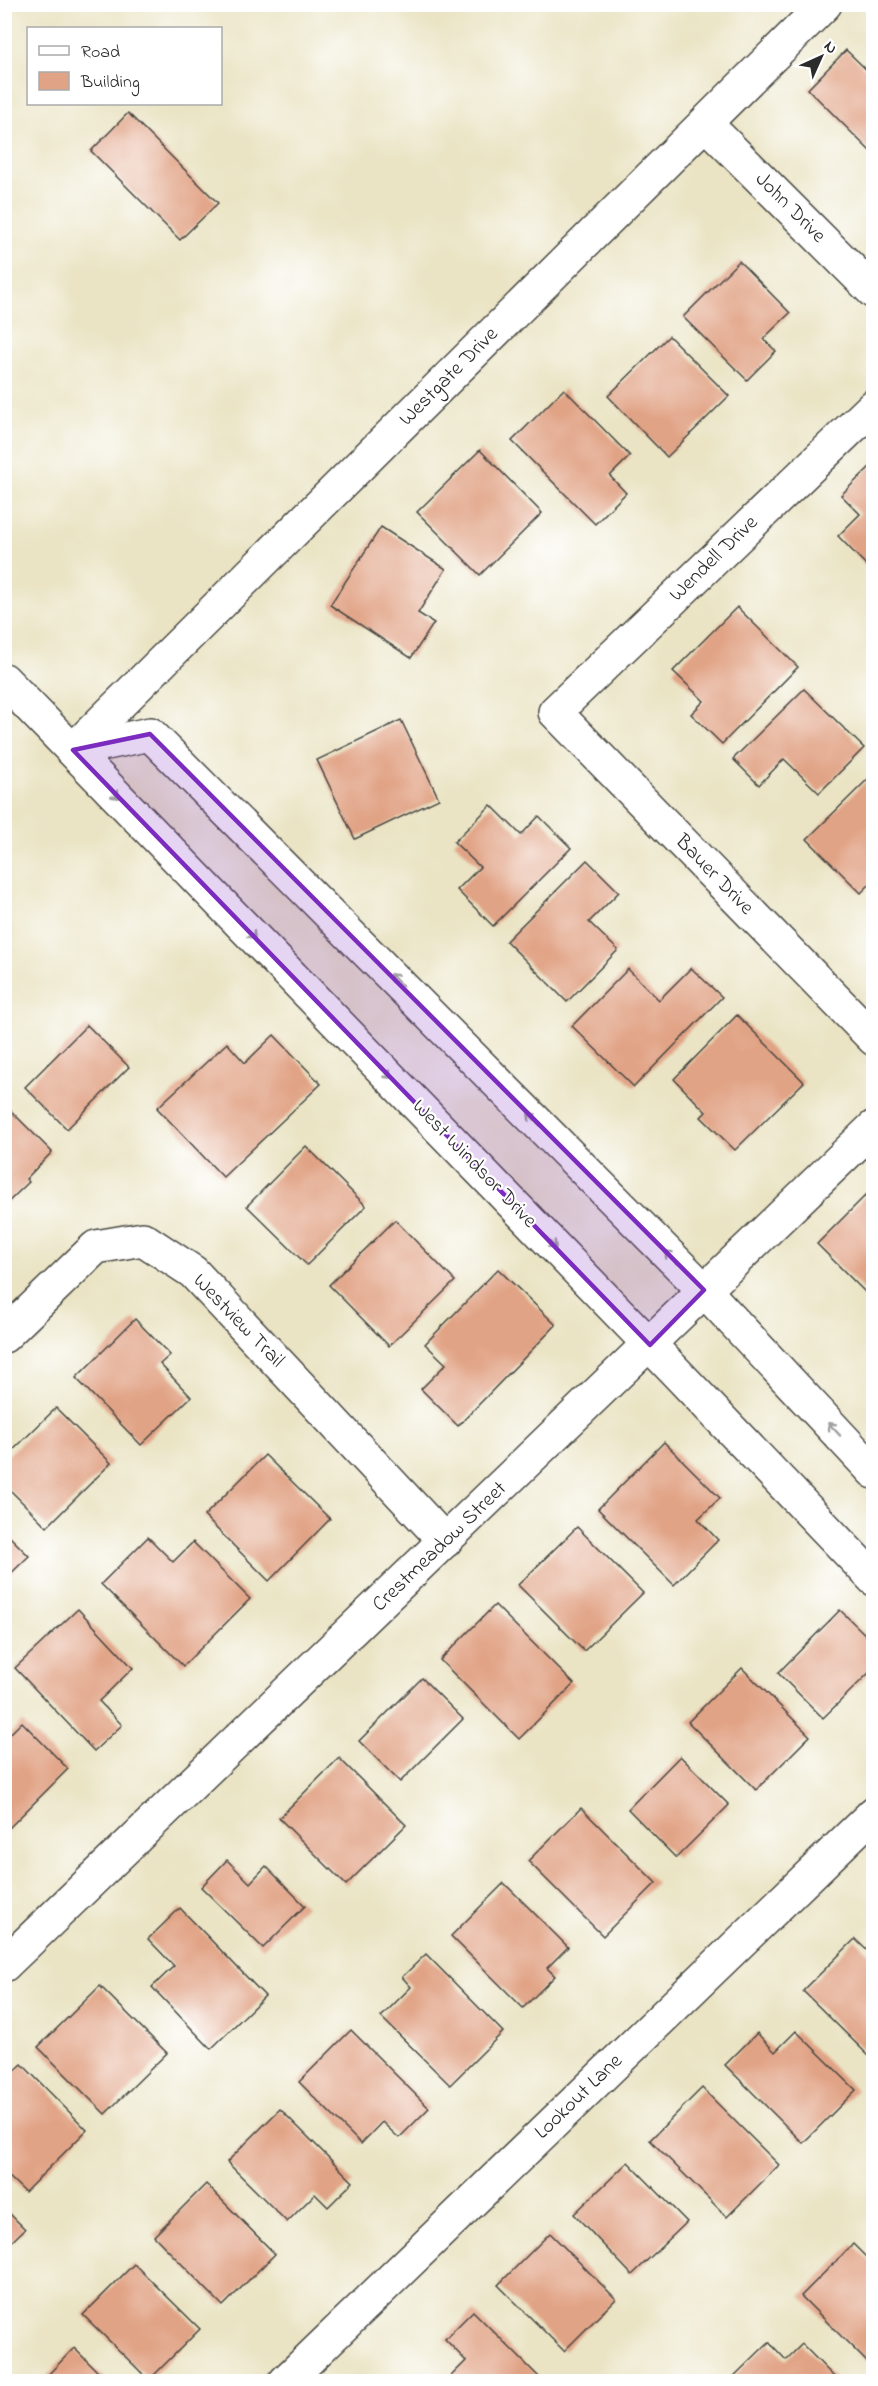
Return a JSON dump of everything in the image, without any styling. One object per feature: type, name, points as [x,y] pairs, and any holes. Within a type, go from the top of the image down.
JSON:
[{"type":"street","name":"Westgate Drive","points":[[73,750],[825,4]]},
{"type":"street","name":"John Drive","points":[[706,124],[873,292]]},
{"type":"street","name":"Wendell Drive","points":[[555,712],[873,406]]},
{"type":"street","name":"West Windsor Drive","points":[[4,680],[650,1345],[873,1579]]},
{"type":"street","name":"Bauer Drive","points":[[555,712],[873,1039]]},
{"type":"street","points":[[73,750],[150,734],[704,1290],[873,1472]]},
{"type":"street","name":"Crestmeadow Street","points":[[4,1965],[650,1345],[873,1127]]},
{"type":"street","name":"Westview Trail","points":[[4,1336],[96,1247],[143,1239],[194,1272],[445,1541]]},
{"type":"street","name":"Lookout Lane","points":[[285,2382],[873,1813]]},
{"type":"highlighted area","points":[[150,734],[704,1290],[650,1345],[73,750]]},
{"type":"building","points":[[846,50],[874,77],[874,155],[808,89]]},
{"type":"building","points":[[128,113],[218,203],[180,240],[91,151]]},
{"type":"building","points":[[739,261],[790,313],[763,339],[776,351],[747,380],[683,317]]},
{"type":"building","points":[[669,336],[729,396],[667,457],[608,396]]},
{"type":"building","points":[[564,389],[630,456],[610,476],[626,493],[595,524],[512,441]]},
{"type":"building","points":[[480,450],[542,513],[480,575],[417,512]]},
{"type":"building","points":[[874,463],[874,568],[871,570],[838,536],[860,514],[841,495]]},
{"type":"building","points":[[381,527],[446,569],[418,613],[434,623],[411,658],[330,605]]},
{"type":"building","points":[[737,607],[798,667],[722,744],[691,714],[704,701],[673,671]]},
{"type":"building","points":[[804,689],[864,748],[819,793],[784,759],[759,785],[733,759]]},
{"type":"building","points":[[401,720],[439,799],[355,839],[317,760]]},
{"type":"building","points":[[874,773],[874,880],[861,893],[807,839]]},
{"type":"building","points":[[491,805],[521,835],[539,816],[571,848],[493,926],[457,890],[480,867],[454,842]]},
{"type":"building","points":[[587,860],[619,892],[589,922],[618,950],[567,1002],[506,941]]},
{"type":"building","points":[[691,968],[722,997],[634,1087],[572,1026],[628,969],[659,1000]]},
{"type":"building","points":[[737,1015],[804,1082],[735,1150],[701,1117],[706,1112],[674,1079]]},
{"type":"building","points":[[87,1025],[129,1067],[67,1129],[25,1087]]},
{"type":"building","points":[[274,1035],[321,1084],[223,1177],[157,1108],[227,1043],[245,1063]]},
{"type":"building","points":[[4,1104],[52,1152],[26,1179],[29,1182],[4,1206]]},
{"type":"building","points":[[306,1146],[366,1206],[307,1265],[247,1206]]},
{"type":"building","points":[[874,1187],[874,1301],[817,1244]]},
{"type":"building","points":[[395,1220],[455,1281],[389,1346],[329,1285]]},
{"type":"building","points":[[498,1269],[556,1325],[458,1426],[421,1389],[446,1364],[425,1344]]},
{"type":"building","points":[[135,1319],[170,1355],[160,1364],[191,1397],[141,1445],[76,1378]]},
{"type":"building","points":[[56,1408],[111,1463],[47,1527],[4,1484],[4,1459]]},
{"type":"building","points":[[664,1442],[720,1498],[698,1519],[718,1540],[674,1585],[598,1509]]},
{"type":"building","points":[[265,1455],[330,1519],[269,1581],[204,1516]]},
{"type":"building","points":[[577,1527],[643,1593],[584,1651],[518,1585]]},
{"type":"building","points":[[4,1531],[29,1556],[4,1580]]},
{"type":"building","points":[[148,1537],[173,1562],[193,1542],[250,1599],[183,1666],[101,1584]]},
{"type":"building","points":[[495,1605],[574,1684],[519,1739],[440,1660]]},
{"type":"building","points":[[78,1609],[133,1668],[99,1701],[122,1725],[94,1751],[15,1668]]},
{"type":"building","points":[[840,1610],[874,1643],[874,1668],[823,1718],[778,1673]]},
{"type":"building","points":[[742,1668],[810,1736],[756,1790],[688,1722]]},
{"type":"building","points":[[422,1678],[463,1719],[400,1782],[359,1741]]},
{"type":"building","points":[[22,1722],[68,1769],[6,1831],[4,1740]]},
{"type":"building","points":[[680,1756],[729,1805],[676,1858],[628,1809]]},
{"type":"building","points":[[339,1758],[406,1825],[346,1885],[279,1818]]},
{"type":"building","points":[[581,1808],[656,1883],[603,1936],[528,1861]]},
{"type":"building","points":[[227,1860],[250,1883],[266,1866],[305,1906],[263,1948],[201,1887]]},
{"type":"building","points":[[504,1883],[568,1947],[547,1968],[555,1976],[523,2008],[451,1936]]},
{"type":"building","points":[[180,1908],[265,1996],[211,2049],[152,1987],[174,1966],[148,1939]]},
{"type":"building","points":[[855,1939],[874,1957],[874,2061],[803,1991]]},
{"type":"building","points":[[426,1954],[503,2032],[450,2085],[381,2017],[411,1987],[402,1977]]},
{"type":"building","points":[[100,1986],[167,2053],[105,2114],[38,2047]]},
{"type":"building","points":[[351,2030],[429,2108],[399,2138],[382,2122],[361,2144],[299,2082]]},
{"type":"building","points":[[796,2031],[856,2090],[803,2143],[725,2065],[757,2033],[775,2052]]},
{"type":"building","points":[[22,2064],[87,2130],[25,2192],[4,2172],[4,2081]]},
{"type":"building","points":[[702,2088],[779,2165],[727,2217],[650,2140]]},
{"type":"building","points":[[280,2109],[353,2182],[328,2207],[315,2194],[287,2222],[227,2162]]},
{"type":"building","points":[[628,2162],[687,2222],[632,2275],[574,2214]]},
{"type":"building","points":[[206,2184],[275,2254],[223,2306],[154,2236]]},
{"type":"building","points":[[4,2208],[25,2229],[4,2249]]},
{"type":"building","points":[[550,2233],[616,2299],[564,2351],[498,2285]]},
{"type":"building","points":[[853,2244],[874,2265],[874,2369],[801,2296]]},
{"type":"building","points":[[134,2264],[200,2329],[149,2380],[83,2315]]},
{"type":"building","points":[[473,2311],[544,2382],[445,2382],[466,2361],[445,2339]]},
{"type":"building","points":[[769,2342],[786,2360],[802,2344],[839,2382],[733,2382],[731,2379]]},
{"type":"building","points":[[74,2348],[108,2382],[41,2382]]}]
